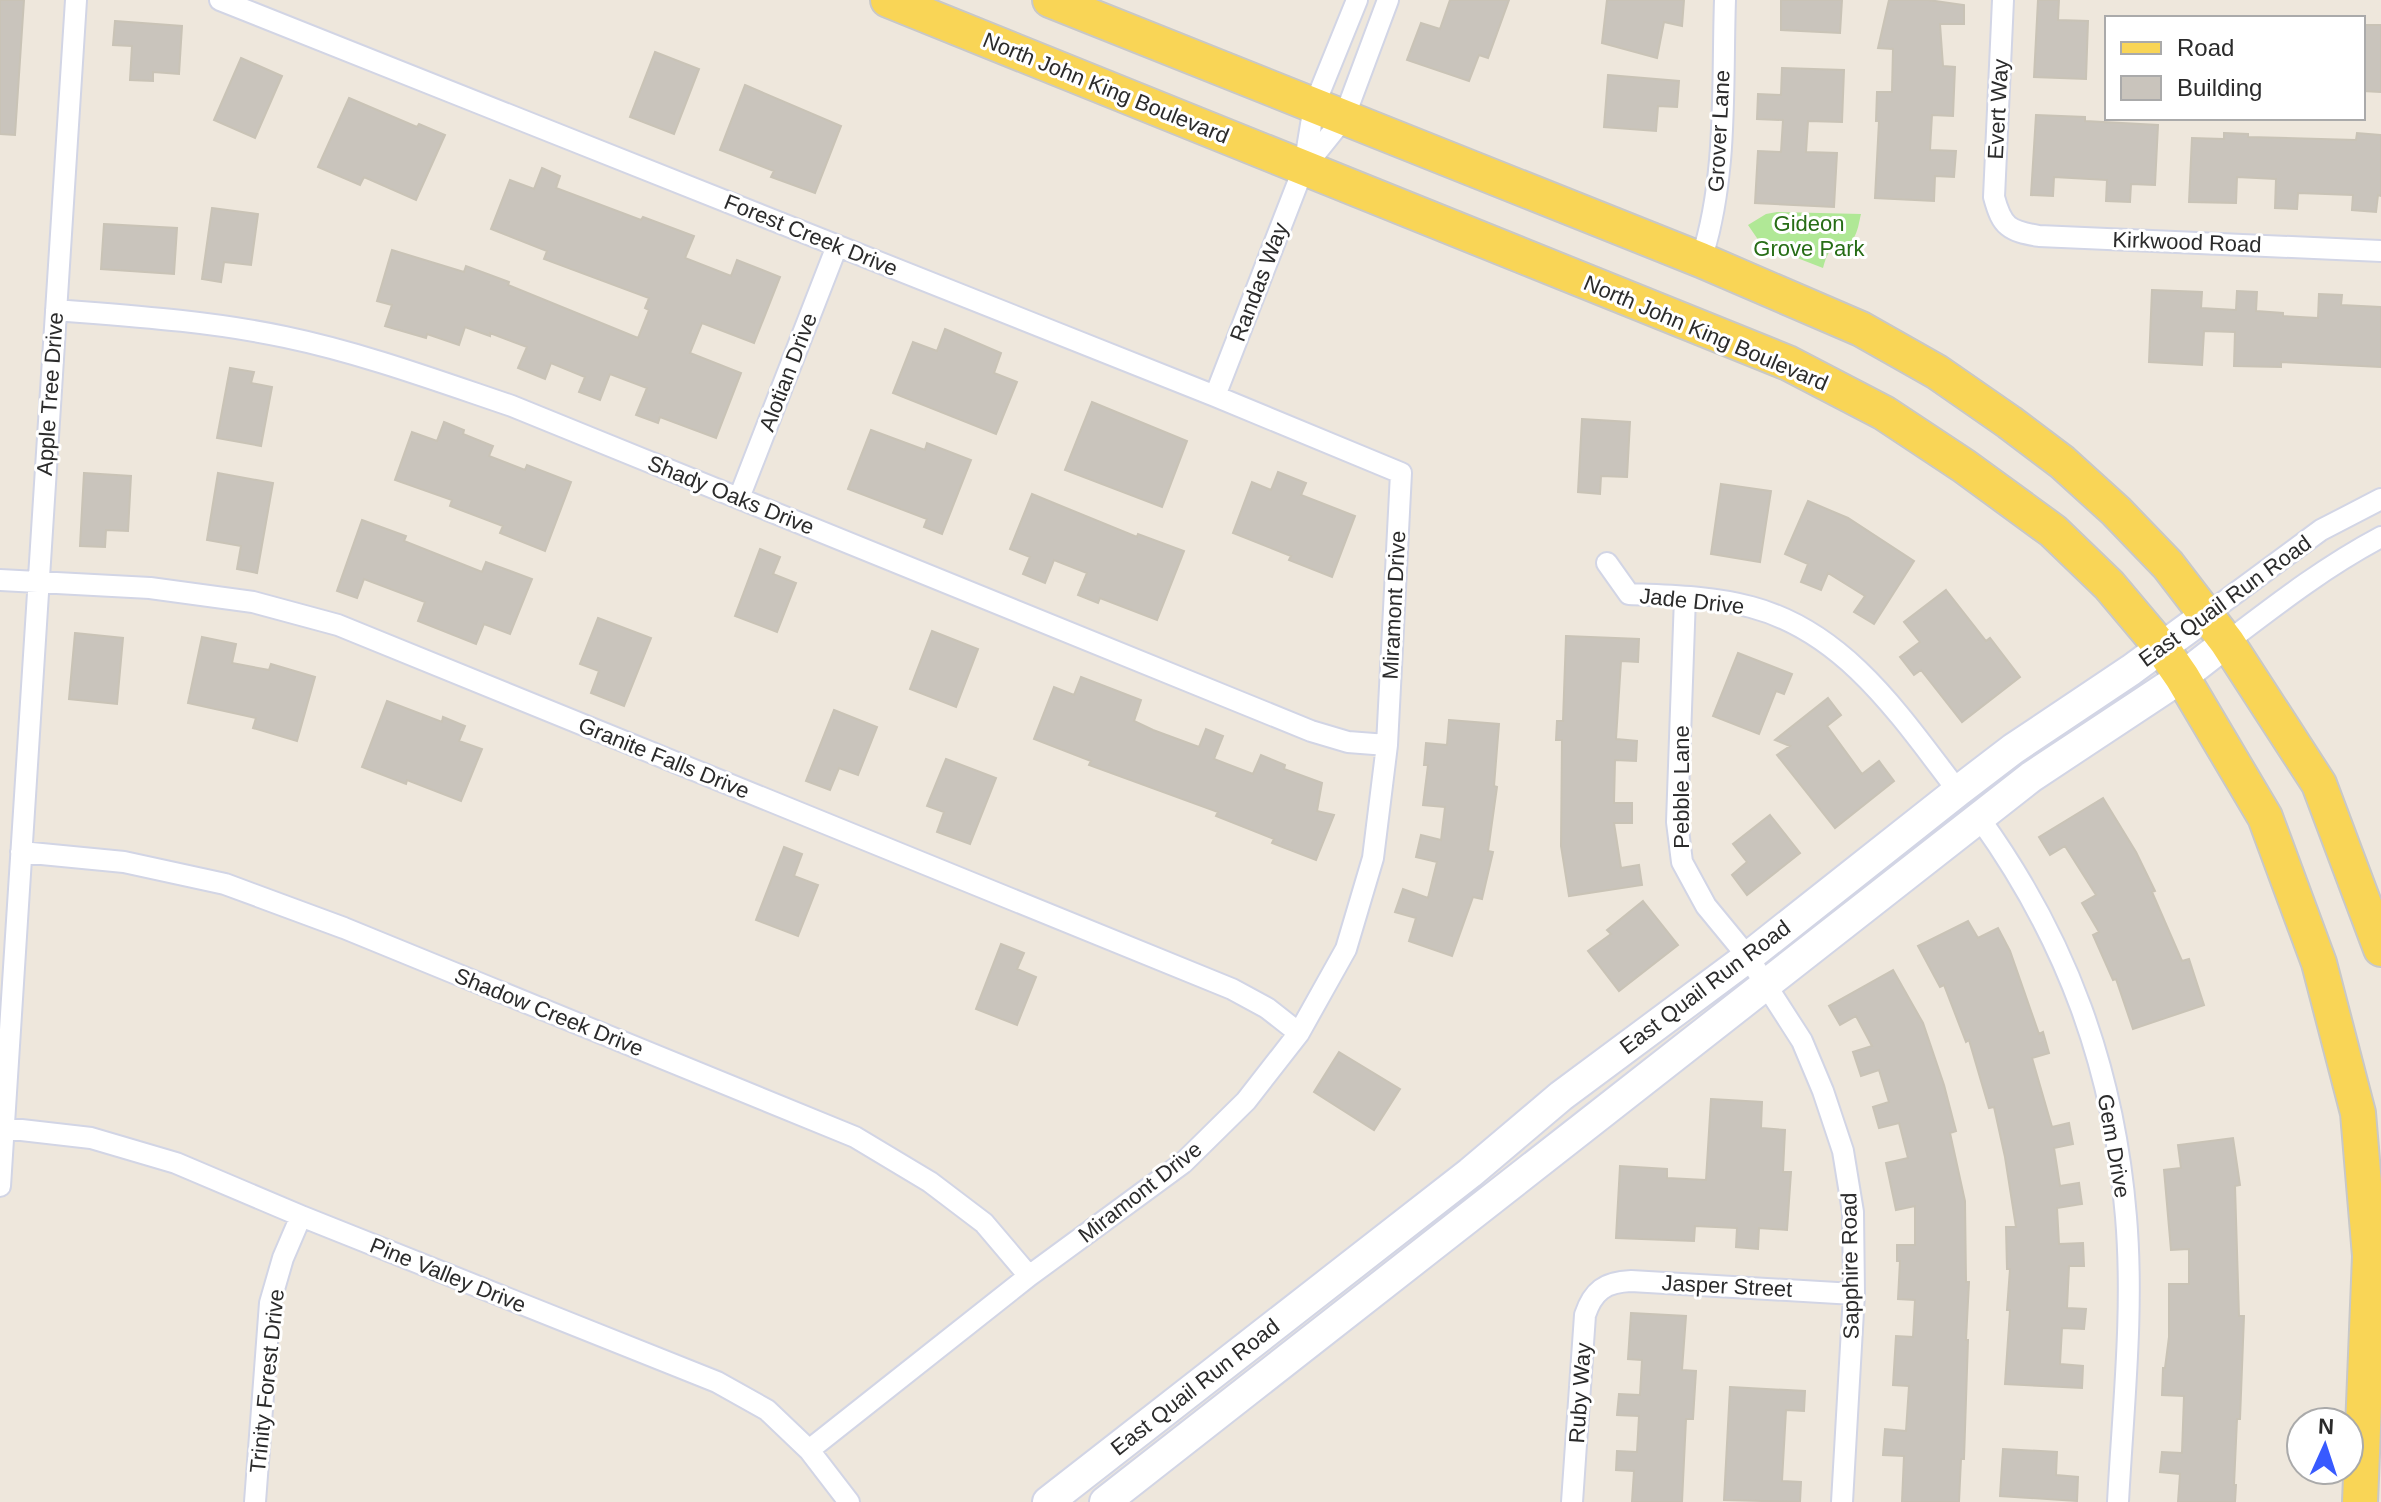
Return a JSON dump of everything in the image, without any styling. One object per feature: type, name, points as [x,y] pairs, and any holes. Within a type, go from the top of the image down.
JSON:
[{"type":"main road","name":"North John King Boulevard","points":[[888,0],[1788,363],[1884,413],[1964,466],[2053,531],[2109,585],[2182,677],[2265,817],[2319,963],[2358,1113],[2370,1256],[2360,1502]]},
{"type":"main road","points":[[1050,0],[1701,260],[1861,329],[1937,372],[2009,422],[2062,462],[2116,511],[2168,565],[2227,642],[2319,784],[2381,949]]},
{"type":"street","name":"Apple Tree Drive","points":[[0,1186],[76,0]]},
{"type":"street","name":"Forest Creek Drive","points":[[220,0],[1401,473]]},
{"type":"street","name":"Randas Way","points":[[1215,396],[1304,167],[1329,112],[1357,0]]},
{"type":"street","name":"Randas Way","points":[[1304,167],[1388,0]]},
{"type":"street","name":"Grover Lane","points":[[1701,260],[1712,225],[1719,181],[1725,0]]},
{"type":"street","name":"Evert Way","points":[[2000,217],[1994,197],[2003,0]]},
{"type":"street","name":"Kirkwood Road","points":[[2000,217],[2014,232],[2039,236],[2381,251]]},
{"type":"street","name":"Alotian Drive","points":[[739,498],[837,246]]},
{"type":"street","name":"Shady Oaks Drive","points":[[56,310],[171,319],[286,337],[512,406],[1311,731],[1348,742],[1387,745]]},
{"type":"street","name":"Miramont Drive","points":[[809,1450],[1029,1276],[1183,1163],[1246,1101],[1299,1033],[1346,949],[1373,858],[1387,745],[1401,473]]},
{"type":"street","name":"East Quail Run Road","points":[[1048,1502],[1470,1173],[1561,1096],[1748,957],[2013,749],[2162,648],[2321,530],[2381,499]]},
{"type":"street","name":"East Quail Run Road","points":[[1105,1502],[2031,777],[2182,677],[2282,599],[2381,537]]},
{"type":"street","name":"Jade Drive","points":[[1607,563],[1629,594],[1685,597],[1752,607],[1794,623],[1850,661],[1884,696],[1958,791]]},
{"type":"street","name":"Granite Falls Drive","points":[[0,580],[150,588],[253,602],[338,625],[1232,989],[1267,1008],[1299,1033]]},
{"type":"street","name":"Pebble Lane","points":[[1685,597],[1677,822],[1682,862],[1706,906],[1748,957]]},
{"type":"street","name":"Gem Drive","points":[[1980,819],[2042,916],[2075,986],[2099,1061],[2117,1140],[2126,1218],[2128,1301],[2118,1502]]},
{"type":"street","name":"Shadow Creek Drive","points":[[21,852],[124,862],[225,884],[358,934],[855,1137],[930,1182],[984,1223],[1029,1276]]},
{"type":"street","name":"Sapphire Road","points":[[1748,957],[1802,1041],[1843,1151],[1853,1212],[1854,1294],[1842,1502]]},
{"type":"street","name":"Pine Valley Drive","points":[[4,1128],[91,1138],[176,1163],[717,1382],[767,1410],[809,1450],[849,1502]]},
{"type":"street","name":"Trinity Forest Drive","points":[[255,1502],[270,1303],[283,1258],[301,1216]]},
{"type":"street","name":"Jasper Street","points":[[1601,1290],[1616,1282],[1631,1281],[1854,1294]]},
{"type":"street","name":"Ruby Way","points":[[1572,1502],[1585,1315],[1591,1298],[1601,1290]]},
{"type":"green space","name":"Gideon Grove Park","points":[[1766,214],[1861,214],[1853,239],[1832,249],[1823,268],[1761,244],[1748,225]]},
{"type":"building","points":[[0,0],[24,0],[15,135],[0,134]]},
{"type":"building","points":[[1450,0],[1509,0],[1488,58],[1479,55],[1469,81],[1407,60],[1421,23],[1440,29]]},
{"type":"building","points":[[1607,0],[1684,0],[1682,26],[1664,22],[1657,58],[1602,43]]},
{"type":"building","points":[[1781,0],[1842,0],[1840,33],[1781,30]]},
{"type":"building","points":[[1889,0],[1928,0],[1964,5],[1964,24],[1940,24],[1943,66],[1955,67],[1953,116],[1932,115],[1930,150],[1956,151],[1954,177],[1935,176],[1934,201],[1875,198],[1879,121],[1876,121],[1877,92],[1892,92],[1893,49],[1878,48]]},
{"type":"building","points":[[2038,0],[2059,0],[2058,20],[2088,21],[2086,79],[2034,77]]},
{"type":"building","points":[[115,21],[182,26],[179,74],[153,72],[153,81],[130,80],[132,46],[113,45]]},
{"type":"building","points":[[2365,25],[2381,25],[2381,92],[2365,91]]},
{"type":"building","points":[[655,52],[699,69],[674,134],[630,117]]},
{"type":"building","points":[[241,58],[282,76],[255,138],[214,120]]},
{"type":"building","points":[[1782,68],[1844,70],[1842,122],[1808,121],[1806,152],[1837,153],[1834,207],[1755,203],[1758,151],[1781,152],[1783,120],[1757,119],[1758,94],[1781,95]]},
{"type":"building","points":[[1608,75],[1679,81],[1677,107],[1658,106],[1656,131],[1604,127]]},
{"type":"building","points":[[745,85],[841,126],[815,193],[771,177],[774,171],[720,150]]},
{"type":"building","points":[[349,98],[417,127],[419,124],[445,135],[416,200],[364,177],[360,185],[318,167]]},
{"type":"building","points":[[2036,115],[2158,125],[2155,185],[2131,184],[2130,202],[2106,201],[2107,180],[2054,177],[2053,196],[2031,195]]},
{"type":"building","points":[[2224,133],[2248,134],[2248,137],[2356,140],[2357,133],[2381,135],[2381,196],[2378,195],[2376,212],[2352,210],[2353,195],[2298,193],[2297,209],[2275,208],[2276,179],[2237,177],[2236,203],[2189,202],[2192,138],[2224,139]]},
{"type":"building","points":[[542,168],[560,176],[556,188],[694,236],[685,258],[731,276],[737,260],[780,277],[754,343],[702,323],[690,353],[741,373],[716,438],[660,417],[658,423],[636,415],[647,388],[610,374],[600,400],[579,392],[585,377],[551,363],[545,379],[518,368],[527,347],[490,333],[490,336],[465,327],[459,345],[427,334],[426,338],[385,326],[392,305],[377,301],[392,250],[464,272],[466,266],[638,338],[649,310],[645,308],[649,298],[544,259],[547,251],[491,229],[510,180],[534,189]]},
{"type":"building","points":[[212,208],[258,214],[251,265],[224,262],[221,282],[202,279]]},
{"type":"building","points":[[104,224],[177,228],[174,274],[101,269]]},
{"type":"building","points":[[2152,290],[2202,292],[2201,308],[2236,310],[2237,291],[2257,292],[2256,311],[2283,313],[2283,316],[2318,318],[2319,294],[2342,295],[2341,305],[2381,307],[2381,367],[2281,362],[2281,367],[2234,366],[2235,332],[2204,331],[2202,365],[2149,362]]},
{"type":"building","points":[[945,329],[1001,353],[994,373],[1017,382],[996,434],[893,393],[913,342],[937,351]]},
{"type":"building","points":[[230,368],[254,372],[251,383],[272,387],[261,446],[217,438]]},
{"type":"building","points":[[1092,402],[1187,441],[1162,507],[1065,470]]},
{"type":"building","points":[[1582,419],[1630,422],[1627,477],[1601,476],[1600,494],[1578,492]]},
{"type":"building","points":[[444,422],[464,430],[463,434],[493,446],[489,456],[525,470],[527,465],[571,482],[545,551],[500,533],[503,526],[450,506],[452,500],[395,480],[412,432],[437,441]]},
{"type":"building","points":[[871,430],[925,450],[927,443],[971,460],[942,534],[924,527],[927,519],[848,489]]},
{"type":"building","points":[[1278,472],[1306,483],[1301,495],[1355,516],[1332,577],[1289,560],[1291,556],[1233,533],[1252,482],[1271,490]]},
{"type":"building","points":[[84,473],[131,476],[128,531],[106,530],[105,547],[80,546]]},
{"type":"building","points":[[218,473],[273,483],[257,573],[237,569],[241,546],[207,540]]},
{"type":"building","points":[[1721,484],[1771,491],[1760,562],[1711,554]]},
{"type":"building","points":[[1032,494],[1137,537],[1138,534],[1184,551],[1157,620],[1100,598],[1098,603],[1078,595],[1087,573],[1054,560],[1045,583],[1023,574],[1030,557],[1010,549]]},
{"type":"building","points":[[1808,501],[1848,518],[1914,561],[1874,624],[1854,612],[1865,596],[1828,573],[1821,590],[1801,582],[1808,564],[1785,554]]},
{"type":"building","points":[[362,520],[406,536],[404,541],[482,572],[486,562],[532,579],[510,634],[484,624],[476,644],[418,621],[425,602],[364,579],[357,598],[337,591]]},
{"type":"building","points":[[760,549],[780,557],[773,574],[796,583],[777,632],[735,616]]},
{"type":"building","points":[[1946,590],[1986,641],[1990,638],[2020,677],[1962,722],[1921,670],[1914,675],[1900,657],[1920,642],[1904,622]]},
{"type":"building","points":[[598,618],[651,638],[624,706],[591,693],[599,671],[580,664]]},
{"type":"building","points":[[932,631],[978,649],[956,707],[910,689]]},
{"type":"building","points":[[75,633],[123,638],[117,704],[69,699]]},
{"type":"building","points":[[1566,636],[1639,639],[1638,662],[1621,661],[1616,739],[1637,741],[1636,761],[1615,760],[1614,803],[1632,803],[1632,823],[1614,823],[1621,868],[1639,865],[1642,885],[1569,896],[1561,846],[1562,740],[1556,740],[1557,721],[1563,721]]},
{"type":"building","points":[[202,637],[236,644],[232,663],[269,670],[271,664],[315,677],[297,741],[253,728],[256,718],[188,703]]},
{"type":"building","points":[[1738,653],[1792,674],[1784,694],[1776,691],[1759,734],[1713,716]]},
{"type":"building","points":[[1081,677],[1141,700],[1134,721],[1153,730],[1199,747],[1206,729],[1223,736],[1214,759],[1253,774],[1261,755],[1285,765],[1284,769],[1322,783],[1317,811],[1334,815],[1316,860],[1216,816],[1218,812],[1089,765],[1091,761],[1034,739],[1054,687],[1074,695]]},
{"type":"building","points":[[1828,698],[1841,715],[1827,726],[1862,774],[1879,761],[1894,781],[1835,828],[1777,755],[1790,746],[1775,740]]},
{"type":"building","points":[[387,701],[442,722],[443,717],[465,726],[459,741],[482,749],[461,801],[362,767]]},
{"type":"building","points":[[834,710],[877,727],[858,775],[839,768],[830,790],[806,781]]},
{"type":"building","points":[[1449,720],[1499,724],[1494,786],[1497,787],[1488,851],[1493,852],[1482,899],[1473,897],[1452,956],[1409,941],[1416,918],[1395,912],[1403,889],[1428,898],[1437,862],[1416,857],[1421,835],[1441,840],[1445,807],[1423,805],[1428,765],[1424,765],[1426,743],[1447,745]]},
{"type":"building","points":[[946,759],[996,778],[970,844],[937,832],[944,812],[927,806]]},
{"type":"building","points":[[2103,798],[2136,852],[2155,891],[2152,892],[2182,961],[2189,959],[2204,1005],[2133,1029],[2116,979],[2113,980],[2093,935],[2099,932],[2082,903],[2096,895],[2065,846],[2050,855],[2039,837]]},
{"type":"building","points":[[1770,815],[1800,853],[1747,895],[1732,875],[1747,862],[1733,844]]},
{"type":"building","points":[[784,847],[802,854],[794,876],[818,885],[798,936],[756,920]]},
{"type":"building","points":[[1643,901],[1678,945],[1619,991],[1588,951],[1611,934],[1607,930]]},
{"type":"building","points":[[1968,921],[1978,938],[1998,928],[2010,951],[2039,1034],[2043,1032],[2049,1053],[2032,1058],[2052,1127],[2069,1123],[2073,1144],[2054,1148],[2060,1186],[2079,1183],[2082,1204],[2057,1208],[2059,1244],[2083,1243],[2084,1266],[2069,1266],[2067,1308],[2086,1309],[2084,1329],[2062,1328],[2060,1364],[2083,1366],[2082,1388],[2005,1384],[2010,1310],[2007,1310],[2010,1269],[2007,1269],[2006,1227],[2016,1227],[2005,1157],[1994,1107],[1989,1108],[1969,1040],[1966,1042],[1944,985],[1940,987],[1918,946]]},
{"type":"building","points":[[1001,944],[1024,953],[1017,969],[1036,977],[1017,1025],[976,1009]]},
{"type":"building","points":[[1893,970],[1923,1023],[1944,1085],[1956,1131],[1950,1133],[1965,1201],[1968,1340],[1964,1459],[1961,1459],[1959,1502],[1902,1502],[1904,1456],[1883,1455],[1885,1429],[1906,1431],[1909,1386],[1893,1385],[1896,1336],[1913,1337],[1915,1300],[1898,1299],[1900,1261],[1897,1261],[1897,1245],[1915,1245],[1915,1206],[1896,1210],[1886,1163],[1908,1158],[1899,1123],[1879,1128],[1873,1107],[1889,1102],[1879,1070],[1861,1076],[1853,1052],[1872,1046],[1856,1016],[1840,1025],[1829,1006]]},
{"type":"building","points":[[1339,1052],[1400,1089],[1374,1130],[1314,1092]]},
{"type":"building","points":[[1711,1099],[1762,1102],[1761,1128],[1785,1130],[1783,1172],[1791,1172],[1787,1230],[1759,1228],[1758,1249],[1736,1247],[1737,1228],[1695,1226],[1694,1241],[1616,1238],[1620,1166],[1667,1169],[1667,1178],[1706,1180]]},
{"type":"building","points":[[2233,1138],[2240,1185],[2235,1186],[2239,1316],[2244,1316],[2235,1502],[2178,1502],[2180,1474],[2160,1472],[2162,1452],[2182,1453],[2184,1396],[2162,1395],[2163,1368],[2169,1337],[2169,1284],[2189,1284],[2189,1249],[2171,1250],[2164,1170],[2181,1168],[2178,1145]]},
{"type":"building","points":[[1631,1313],[1686,1316],[1682,1370],[1696,1371],[1693,1419],[1686,1419],[1682,1502],[1632,1502],[1634,1471],[1616,1470],[1617,1451],[1637,1452],[1639,1416],[1617,1415],[1619,1394],[1640,1395],[1642,1360],[1628,1359]]},
{"type":"building","points":[[1730,1387],[1805,1391],[1804,1411],[1786,1410],[1782,1481],[1801,1482],[1800,1502],[1724,1500]]},
{"type":"building","points":[[2003,1449],[2057,1452],[2056,1475],[2078,1477],[2077,1501],[2000,1496]]}]
